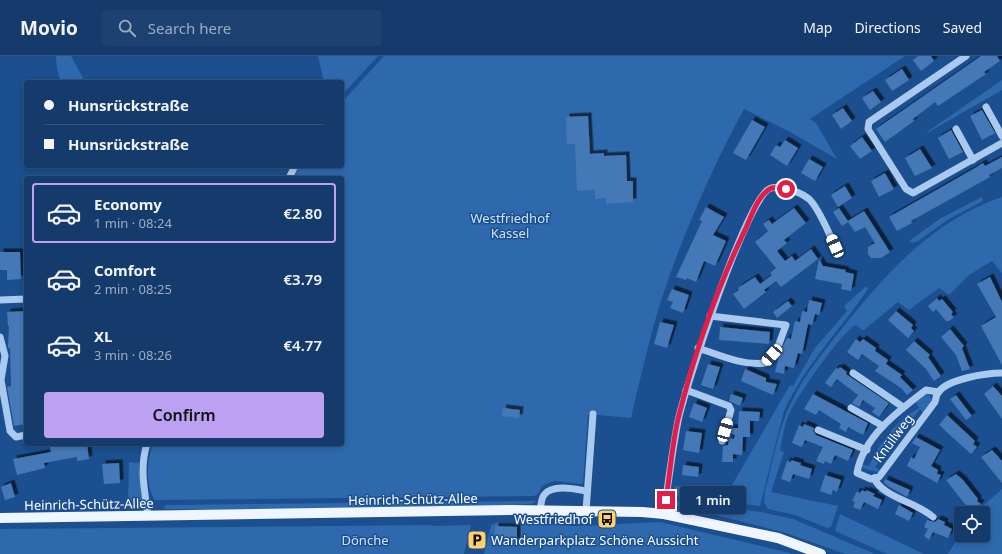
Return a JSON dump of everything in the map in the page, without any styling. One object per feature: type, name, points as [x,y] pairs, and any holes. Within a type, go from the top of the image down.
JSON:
[{"type":"main road","name":"Heinrich-Schütz-Allee","points":[[0,518],[540,510],[664,514],[778,538],[821,554]]},
{"type":"street","points":[[966,56],[869,122],[868,129],[906,189],[913,193],[1002,143]]},
{"type":"street","points":[[986,107],[1002,136]]},
{"type":"street","points":[[956,129],[973,160]]},
{"type":"street","points":[[664,514],[673,449],[686,390],[698,348],[742,237],[760,199],[769,189],[777,187],[794,191],[809,199],[824,223],[835,246]]},
{"type":"street","points":[[0,300],[24,299]]},
{"type":"street","points":[[698,348],[735,360],[756,364],[765,363],[779,344],[786,325],[710,316]]},
{"type":"street","points":[[0,337],[5,356],[1,380],[10,432],[16,437],[24,435]]},
{"type":"street","points":[[853,373],[903,407]]},
{"type":"street","name":"Knüllweg","points":[[938,392],[926,390],[903,407],[883,426],[867,450],[857,473],[874,478],[879,477],[935,402],[938,392],[951,383],[972,376],[1002,373]]},
{"type":"street","points":[[686,390],[729,406],[731,410],[722,441]]},
{"type":"street","points":[[851,408],[883,426]]},
{"type":"street","points":[[586,511],[586,491],[593,414]]},
{"type":"street","points":[[818,430],[867,450]]},
{"type":"street","points":[[146,446],[143,456],[143,479],[148,516]]},
{"type":"street","points":[[874,478],[877,485],[898,498],[927,511],[933,517]]},
{"type":"street","points":[[540,510],[543,496],[548,492],[556,489],[576,489],[586,491]]},
{"type":"green space","points":[[56,56],[71,56],[84,80],[60,80],[57,69]]},
{"type":"green space","points":[[318,56],[378,56],[344,93],[344,80],[324,80]]},
{"type":"green space","name":"Westfriedhof Kassel","points":[[384,56],[905,56],[810,119],[816,123],[837,159],[790,132],[744,109],[722,151],[703,193],[668,280],[652,331],[631,418],[588,414],[583,484],[554,481],[542,486],[538,494],[534,496],[155,500],[148,480],[149,457],[152,446],[344,446],[344,176],[295,176],[298,168],[344,168],[344,100]]},
{"type":"green space","points":[[1002,80],[1002,90],[927,133],[927,132]]},
{"type":"green space","points":[[982,197],[983,201],[949,219],[918,241],[913,243],[909,241],[941,218]]},
{"type":"green space","points":[[1002,197],[1002,273],[992,261],[969,275],[949,295],[939,288],[909,310],[898,302],[864,330],[856,325],[840,339],[811,378],[790,412],[785,426],[780,450],[784,452],[771,492],[838,506],[831,527],[827,528],[795,515],[768,509],[764,502],[765,491],[786,413],[808,373],[822,354],[877,286],[914,250],[934,233],[955,219]]},
{"type":"green space","points":[[866,286],[868,289],[812,363],[792,394],[784,411],[760,506],[675,496],[673,492],[675,486],[728,492],[790,385],[793,386],[815,348],[847,311],[844,306]]},
{"type":"green space","points":[[928,394],[933,401],[923,413],[920,409],[875,467],[880,470],[877,472],[863,468],[863,465],[869,466],[878,448],[896,426],[910,413],[919,408],[916,402]]},
{"type":"green space","points":[[129,462],[139,463],[142,501],[128,502]]},
{"type":"green space","points":[[1002,489],[1002,554],[948,554],[955,542],[990,542],[990,506],[983,506]]},
{"type":"green space","points":[[536,501],[532,504],[482,506],[218,510],[165,509],[164,507],[166,505]]},
{"type":"green space","points":[[674,501],[761,512],[793,519],[875,554],[845,554],[786,533],[716,515],[680,508]]},
{"type":"green space","points":[[840,514],[924,554],[887,554],[835,531]]},
{"type":"green space","points":[[498,522],[575,526],[660,522],[794,554],[484,554],[491,525]]},
{"type":"green space","name":"Dönche","points":[[471,525],[464,554],[0,554],[0,529]]},
{"type":"building","points":[[918,56],[931,56],[934,61],[921,71],[913,60]]},
{"type":"building","points":[[981,56],[997,56],[1000,61],[984,72],[986,74],[938,106],[935,102],[913,119],[914,121],[885,142],[876,129]]},
{"type":"building","points":[[902,69],[909,80],[892,91],[885,80]]},
{"type":"building","points":[[873,91],[881,102],[870,110],[862,98]]},
{"type":"building","points":[[843,108],[852,121],[841,129],[832,115]]},
{"type":"building","points":[[982,110],[995,133],[982,140],[970,116]]},
{"type":"building","points":[[588,116],[590,154],[604,153],[604,156],[626,155],[627,181],[633,181],[633,202],[606,204],[606,198],[595,199],[595,190],[577,191],[575,144],[567,144],[566,117]]},
{"type":"building","points":[[752,120],[765,127],[746,160],[733,153]]},
{"type":"building","points":[[951,130],[963,152],[949,159],[938,138]]},
{"type":"building","points":[[862,137],[872,151],[860,159],[850,146]]},
{"type":"building","points":[[785,140],[798,148],[787,166],[770,155],[776,145],[780,147]]},
{"type":"building","points":[[920,149],[932,168],[915,176],[905,158]]},
{"type":"building","points":[[1002,157],[1002,168],[989,175],[990,177],[911,221],[912,223],[897,231],[889,217],[983,163],[985,166]]},
{"type":"building","points":[[809,159],[823,167],[815,181],[801,173]]},
{"type":"building","points":[[885,173],[894,189],[879,197],[871,181]]},
{"type":"building","points":[[845,186],[852,198],[838,207],[831,195]]},
{"type":"building","points":[[706,207],[724,217],[713,235],[726,241],[715,266],[704,261],[696,282],[687,278],[686,280],[676,277],[702,221],[699,220]]},
{"type":"building","points":[[794,208],[806,223],[784,240],[787,243],[777,251],[785,261],[792,256],[795,261],[811,249],[818,259],[781,287],[776,281],[764,290],[766,292],[744,309],[733,294],[739,290],[738,288],[755,277],[760,284],[772,275],[770,273],[776,268],[755,242],[768,231],[763,224],[769,220],[772,224]]},
{"type":"building","points":[[839,208],[848,221],[864,211],[890,252],[881,258],[871,258],[868,254],[868,247],[875,243],[865,227],[855,232],[848,222],[842,226],[833,212]]},
{"type":"building","points":[[0,252],[20,252],[21,279],[7,280],[7,270],[0,270]]},
{"type":"building","points":[[819,259],[823,266],[846,270],[845,272],[854,274],[851,291],[841,289],[842,284],[815,279]]},
{"type":"building","points":[[990,277],[1002,302],[1002,365],[981,326],[996,317],[977,284]]},
{"type":"building","points":[[672,289],[689,295],[683,313],[670,308],[673,302],[667,300]]},
{"type":"building","points":[[937,298],[939,301],[942,299],[953,312],[951,314],[954,317],[949,321],[946,321],[936,309],[933,312],[928,306]]},
{"type":"building","points":[[809,300],[822,303],[819,315],[815,314],[812,325],[808,324],[802,354],[798,353],[794,368],[785,366],[784,374],[775,372],[780,352],[787,338],[791,339],[795,321],[800,322],[802,311],[807,312]]},
{"type":"building","points":[[788,301],[792,306],[777,318],[773,312]]},
{"type":"building","points":[[24,311],[24,424],[14,426],[7,387],[11,386],[10,348],[8,348],[9,326],[7,312]]},
{"type":"building","points":[[896,311],[913,325],[911,328],[914,331],[908,338],[888,320]]},
{"type":"building","points":[[660,322],[674,325],[667,348],[654,344]]},
{"type":"building","points":[[720,327],[770,332],[769,344],[719,340]]},
{"type":"building","points":[[950,329],[964,346],[962,348],[970,369],[962,371],[956,355],[941,337]]},
{"type":"building","points":[[856,339],[860,342],[863,339],[876,348],[875,351],[888,360],[886,364],[902,375],[900,377],[913,390],[907,395],[901,388],[875,371],[879,366],[862,354],[858,360],[847,352]]},
{"type":"building","points":[[914,341],[930,355],[928,357],[941,376],[934,381],[926,369],[906,350]]},
{"type":"building","points":[[708,364],[720,367],[713,389],[701,385]]},
{"type":"building","points":[[840,367],[847,372],[846,374],[889,403],[879,417],[872,412],[875,408],[863,400],[859,407],[852,403],[858,395],[837,379],[831,387],[825,383],[836,368],[838,369]]},
{"type":"building","points":[[745,369],[766,378],[766,382],[777,384],[773,395],[741,381]]},
{"type":"building","points":[[993,386],[1002,396],[1002,419],[984,394]]},
{"type":"building","points":[[731,394],[743,398],[740,406],[729,401]]},
{"type":"building","points":[[813,394],[868,423],[863,435],[848,427],[846,432],[839,428],[841,424],[819,410],[816,415],[804,409]]},
{"type":"building","points":[[956,395],[972,416],[966,420],[950,399]]},
{"type":"building","points":[[694,403],[707,408],[702,422],[689,417]]},
{"type":"building","points":[[503,408],[520,410],[519,418],[502,416]]},
{"type":"building","points":[[739,411],[760,412],[759,421],[750,421],[750,437],[743,437],[742,455],[733,454],[733,462],[722,462],[723,446],[728,445],[729,438],[734,439],[735,435],[730,433],[731,428],[738,428]]},
{"type":"building","points":[[947,415],[975,441],[973,444],[977,447],[971,454],[939,425]]},
{"type":"building","points":[[804,424],[814,428],[813,431],[816,435],[853,450],[848,461],[835,455],[831,464],[825,461],[824,464],[816,461],[823,447],[805,440],[802,447],[792,443],[799,425],[803,427]]},
{"type":"building","points":[[686,431],[702,433],[699,453],[683,450]]},
{"type":"building","points":[[916,437],[940,450],[931,466],[938,470],[937,474],[941,475],[937,483],[907,466],[911,457],[914,459],[920,447],[912,443]]},
{"type":"building","points":[[50,446],[87,446],[89,459],[77,461],[77,457],[44,463],[45,468],[17,475],[13,459],[51,452]]},
{"type":"building","points":[[992,450],[1002,461],[1002,483],[981,457]]},
{"type":"building","points":[[791,460],[812,469],[809,479],[793,474],[790,482],[781,479],[787,461],[791,462]]},
{"type":"building","points":[[119,463],[120,483],[104,484],[102,464]]},
{"type":"building","points":[[683,465],[699,467],[698,477],[682,475]]},
{"type":"building","points":[[956,474],[963,480],[978,499],[977,501],[981,504],[979,506],[968,506],[946,480]]},
{"type":"building","points":[[825,475],[841,480],[837,492],[833,490],[831,495],[820,491]]},
{"type":"building","points":[[885,479],[910,490],[907,497],[884,483]]},
{"type":"building","points":[[11,483],[15,497],[5,500],[1,487]]},
{"type":"building","points":[[862,490],[875,494],[873,496],[882,500],[878,509],[864,502],[860,510],[853,507],[855,502],[852,501],[857,491],[860,493]]},
{"type":"building","points":[[899,505],[913,513],[909,521],[895,514]]},
{"type":"building","points":[[938,519],[945,522],[944,525],[952,529],[948,538],[933,532],[929,540],[924,536],[928,529],[924,527],[927,520],[935,522]]},
{"type":"building","points":[[495,526],[517,527],[517,545],[495,544]]},
{"type":"place","name":"Westfriedhof","points":[[607,519]]},
{"type":"place","name":"Wanderparkplatz Schöne Aussicht","points":[[477,540]]},
{"type":"route","points":[[666,500],[678,420],[698,348],[710,316],[737,248],[760,199],[769,189],[777,187],[786,189]]}]
